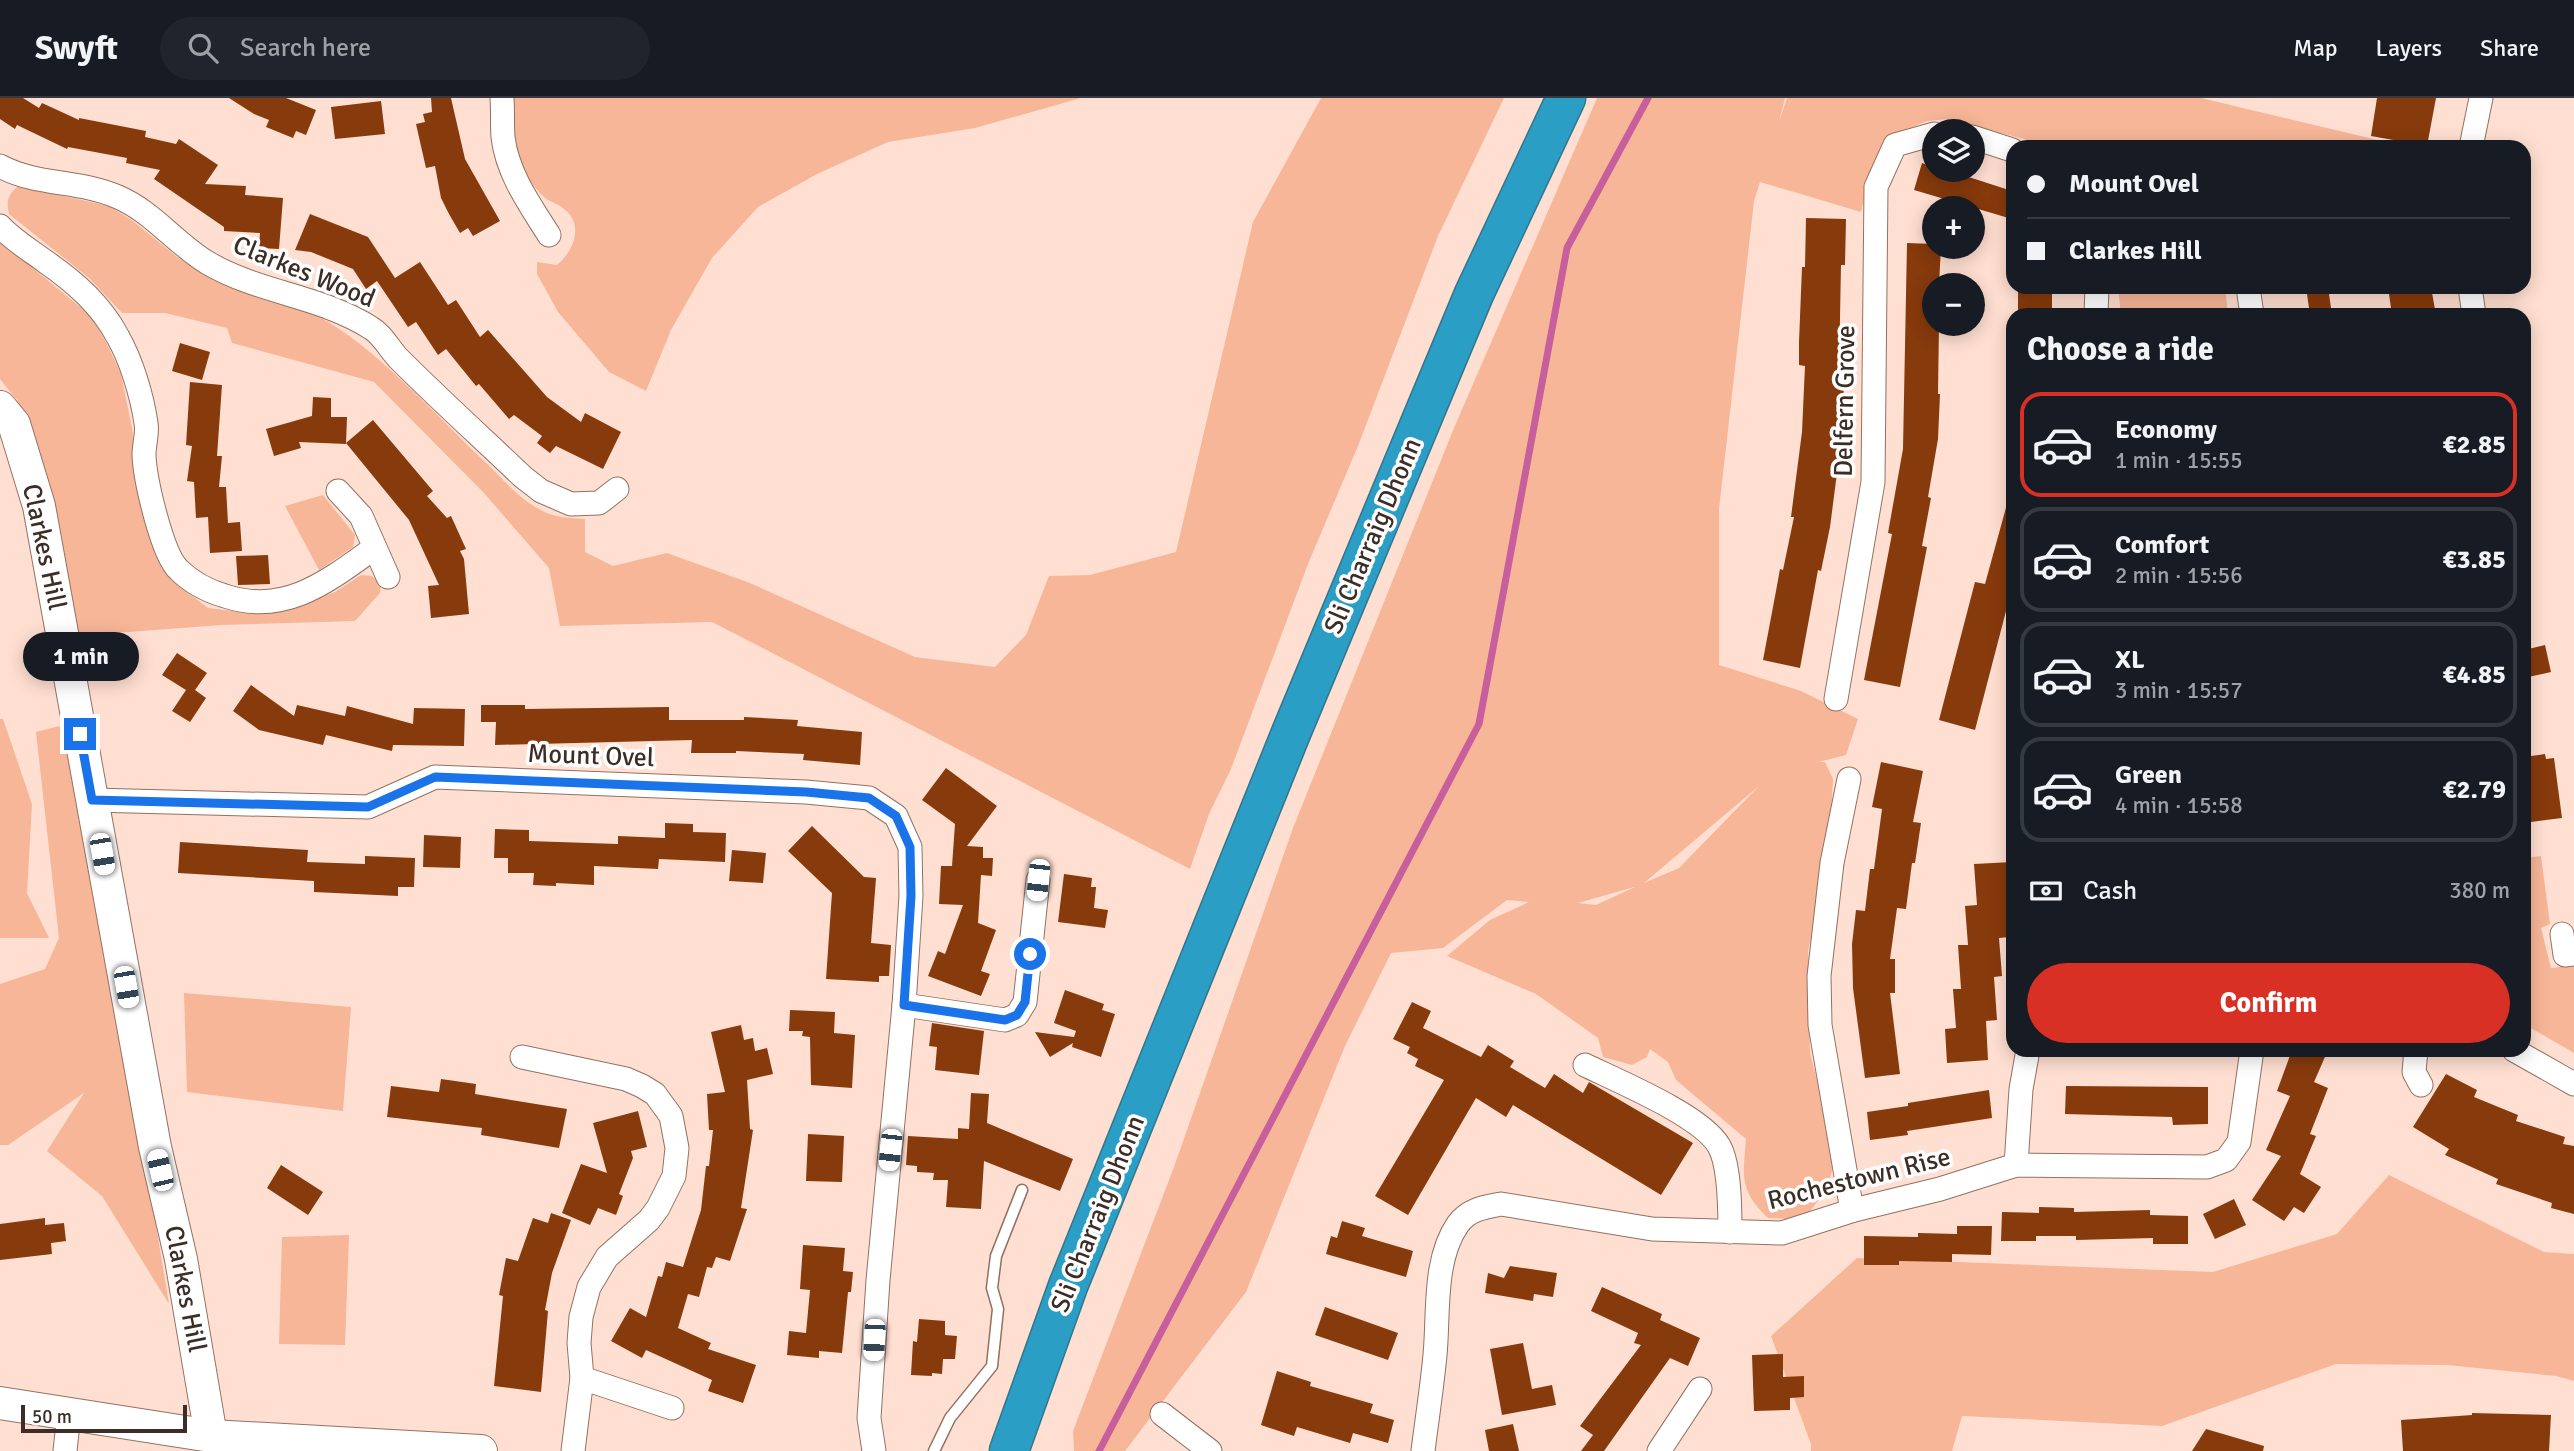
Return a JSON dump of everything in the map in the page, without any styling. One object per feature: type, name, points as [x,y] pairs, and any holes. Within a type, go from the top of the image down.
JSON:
[{"type":"highway","name":"Sli Charraig Dhonn","points":[[1009,1451],[1068,1286],[1291,733],[1474,294],[1566,98]]},
{"type":"highway","name":"Sli Charraig Dhonn","points":[[1036,1451],[1082,1309],[1145,1149],[1193,980]]},
{"type":"street","points":[[502,98],[503,138],[511,167],[524,197],[549,236]]},
{"type":"street","points":[[2472,140],[2481,98]]},
{"type":"street","name":"Delfern Grove","points":[[1836,699],[1873,482],[1876,187],[1895,145],[1922,138]]},
{"type":"street","points":[[1985,141],[2006,148]]},
{"type":"street","name":"Clarkes Wood","points":[[3,173],[83,187],[118,197],[151,216],[178,243],[209,264],[249,283],[325,306],[373,328],[398,358],[541,492],[571,504],[598,503],[617,489]]},
{"type":"street","points":[[0,226],[11,238],[80,288],[102,309],[120,340],[147,425],[144,454],[151,504],[177,569],[209,591],[238,601],[286,600],[324,585],[374,548]]},
{"type":"street","name":"Clarkes Hill","points":[[0,407],[14,424],[39,506],[155,1147],[181,1259],[211,1443]]},
{"type":"street","points":[[338,491],[360,516],[388,577]]},
{"type":"street","name":"Mount Ovel","points":[[92,800],[368,807],[435,777],[806,792],[869,798],[896,816],[910,847],[911,896],[904,1005],[878,1280],[869,1418],[874,1451]]},
{"type":"street","points":[[1849,779],[1832,863],[1819,976],[1819,1024],[1854,1210]]},
{"type":"street","points":[[904,1005],[1005,1020],[1017,1015],[1025,1002],[1038,880]]},
{"type":"street","points":[[2562,934],[2566,955],[2574,954]]},
{"type":"street","points":[[522,1057],[626,1079],[655,1094],[671,1116],[677,1148],[674,1176],[667,1193],[649,1220],[607,1257],[589,1287],[581,1317],[579,1343],[582,1378],[573,1451]]},
{"type":"street","points":[[2015,1165],[2021,1089],[2027,1057]]},
{"type":"street","name":"Rochestown Rise","points":[[1423,1451],[1435,1354],[1439,1288],[1447,1248],[1459,1222],[1476,1209],[1501,1204],[1653,1229],[1782,1233],[2015,1165],[2207,1167],[2226,1160],[2239,1142],[2251,1057]]},
{"type":"street","points":[[2415,1057],[2414,1072],[2421,1085]]},
{"type":"street","points":[[2526,1057],[2574,1084]]},
{"type":"street","points":[[1585,1065],[1641,1092],[1709,1133],[1720,1148],[1731,1200],[1730,1232]]},
{"type":"street","points":[[582,1378],[672,1408]]},
{"type":"street","points":[[1659,1451],[1700,1388]]},
{"type":"street","points":[[0,1403],[211,1443],[481,1451]]},
{"type":"street","points":[[65,1451],[69,1414]]},
{"type":"street","points":[[1162,1414],[1209,1451]]},
{"type":"street","name":"Mount Ovel","points":[[857,1451],[869,1418]]},
{"type":"lane","points":[[934,1451],[950,1418],[992,1366],[998,1309],[992,1288],[996,1256],[1022,1190]]},
{"type":"shaded area","points":[[509,98],[1081,98],[975,128],[888,142],[817,174],[758,207],[712,258],[671,330],[646,391],[609,372],[558,312],[537,274],[537,262],[557,265],[563,260],[572,246],[574,223],[562,207],[541,194],[519,164],[511,140]]},
{"type":"shaded area","points":[[1321,98],[1504,98],[1438,236],[1358,446],[1308,564],[1231,769],[1209,814],[1190,869],[712,622],[560,626],[549,568],[484,493],[374,382],[232,343],[227,328],[165,313],[122,313],[89,278],[9,214],[8,205],[10,195],[18,186],[109,206],[133,221],[177,257],[211,278],[318,316],[383,363],[524,499],[550,514],[585,519],[585,552],[613,566],[667,553],[750,583],[915,657],[995,667],[1026,635],[1049,576],[1090,575],[1176,552],[1253,222]]},
{"type":"shaded area","points":[[1597,98],[1785,98],[1779,122],[1787,98],[2201,98],[2378,140],[2028,140],[1985,129],[1985,119],[1922,119],[1922,123],[1898,133],[1882,145],[1872,166],[1861,212],[1760,182],[1754,201],[1719,509],[1719,665],[1801,691],[1858,719],[1846,755],[1818,762],[1825,762],[1833,779],[1829,851],[1808,951],[1810,1053],[1829,1127],[1833,1166],[1828,1188],[1810,1211],[1792,1219],[1768,1218],[1752,1199],[1745,1182],[1746,1139],[1676,1080],[1668,1062],[1650,1049],[1647,1057],[1632,1065],[1603,1057],[1598,1038],[1536,994],[1447,956],[1490,920],[1529,902],[1507,900],[1443,948],[1391,953],[1345,1046],[1246,1292],[1125,1451],[1074,1451],[1073,1431],[1174,1167],[1293,828],[1454,428]],"holes":[[[1759,786],[1679,868],[1644,883]],[[1634,887],[1635,887],[1596,905],[1578,903]]]},
{"type":"shaded area","points":[[0,241],[91,316],[106,342],[121,374],[132,428],[142,509],[154,547],[178,585],[208,608],[249,613],[293,607],[335,592],[361,575],[372,576],[381,584],[380,593],[355,621],[222,625],[74,636],[46,481],[17,400],[0,379]]},
{"type":"shaded area","points":[[2119,294],[2226,294],[2227,308],[2120,308]]},
{"type":"shaded area","points":[[323,495],[355,535],[353,547],[319,570],[285,506]]},
{"type":"shaded area","points":[[0,719],[3,719],[32,804],[27,893],[49,938],[0,938]]},
{"type":"shaded area","points":[[67,724],[115,979],[169,1304],[102,1196],[47,1151],[84,1093],[8,1145],[0,1145],[0,984],[45,969],[59,938],[36,732]]},
{"type":"shaded area","points":[[2541,856],[2550,924],[2541,928],[2551,968],[2574,965],[2574,1053],[2531,1028],[2531,857]]},
{"type":"shaded area","points":[[184,993],[351,1007],[343,1111],[187,1092]]},
{"type":"shaded area","points":[[2389,1175],[2544,1252],[2574,1254],[2574,1381],[2556,1376],[2447,1365],[2336,1364],[2162,1426],[1962,1416],[1952,1451],[1811,1451],[1811,1444],[1771,1336],[1857,1258],[2213,1272],[2337,1234]]},
{"type":"shaded area","points":[[349,1235],[345,1345],[279,1344],[282,1237]]},
{"type":"building","points":[[0,98],[23,98],[39,108],[42,103],[79,120],[146,131],[145,137],[176,144],[179,139],[218,165],[205,184],[246,186],[245,195],[283,198],[279,249],[259,248],[260,233],[224,231],[224,227],[154,179],[160,170],[126,163],[127,158],[68,147],[67,149],[17,125],[15,129],[0,119]]},
{"type":"building","points":[[229,98],[286,98],[316,110],[306,135],[296,131],[293,138],[266,127],[269,120]]},
{"type":"building","points":[[431,98],[451,98],[465,159],[500,221],[473,236],[468,228],[460,233],[441,198],[435,166],[426,168],[416,124],[425,122],[423,114],[432,112]]},
{"type":"building","points":[[2377,98],[2436,98],[2428,140],[2393,140],[2371,136]]},
{"type":"building","points":[[381,101],[385,134],[335,139],[331,107]]},
{"type":"building","points":[[1922,163],[1922,182],[1984,182],[2006,189],[2006,217],[1985,211],[1985,196],[1934,196],[1914,190]]},
{"type":"building","points":[[310,214],[368,237],[395,278],[420,262],[448,305],[456,300],[480,337],[488,330],[547,397],[581,422],[585,413],[621,432],[603,469],[556,446],[550,453],[537,443],[542,436],[514,415],[509,419],[479,384],[476,386],[446,349],[438,355],[416,322],[408,327],[377,281],[366,289],[353,269],[311,252],[295,250]]},
{"type":"building","points":[[1806,218],[1846,219],[1845,265],[1841,265],[1839,370],[1844,371],[1843,427],[1830,527],[1821,571],[1818,570],[1800,668],[1763,660],[1780,569],[1783,570],[1794,517],[1791,517],[1802,432],[1805,366],[1799,365],[1799,342]]},
{"type":"building","points":[[1907,243],[1922,244],[1922,259],[1940,259],[1940,273],[1922,273],[1922,336],[1939,336],[1938,439],[1922,546],[1927,547],[1900,687],[1864,680],[1892,534],[1888,533],[1903,449]]},
{"type":"building","points":[[2018,294],[2052,294],[2052,308],[2018,308]]},
{"type":"building","points":[[2307,294],[2329,294],[2331,308],[2309,308]]},
{"type":"building","points":[[2389,294],[2432,294],[2435,308],[2391,308]]},
{"type":"building","points":[[180,343],[210,352],[202,380],[172,371]]},
{"type":"building","points":[[190,382],[222,385],[217,456],[222,456],[219,487],[226,487],[228,523],[240,522],[242,551],[210,553],[208,517],[196,518],[194,482],[187,481],[192,446],[186,445]]},
{"type":"building","points":[[313,397],[331,398],[331,417],[347,417],[346,444],[299,442],[301,448],[274,456],[266,429],[312,416]]},
{"type":"building","points":[[373,420],[433,491],[427,496],[447,518],[451,516],[466,549],[460,551],[464,559],[469,614],[431,618],[428,586],[439,585],[409,520],[346,443]]},
{"type":"building","points":[[2006,508],[2006,611],[1975,730],[1939,720],[1975,582],[1985,584]]},
{"type":"building","points":[[268,555],[270,584],[238,585],[236,556]]},
{"type":"building","points":[[2545,645],[2551,672],[2531,676],[2531,648]]},
{"type":"building","points":[[177,653],[207,673],[195,690],[206,698],[190,722],[172,711],[186,690],[162,675]]},
{"type":"building","points":[[251,685],[294,716],[297,705],[345,716],[347,706],[413,724],[414,708],[465,709],[464,746],[393,745],[392,751],[326,735],[323,745],[259,730],[233,711]]},
{"type":"building","points":[[481,705],[525,705],[525,709],[669,707],[669,720],[744,720],[744,717],[798,720],[797,726],[862,732],[860,765],[803,760],[804,754],[736,751],[691,753],[692,740],[495,745],[496,722],[481,722]]},
{"type":"building","points":[[2545,754],[2546,759],[2554,758],[2562,818],[2531,822],[2531,756]]},
{"type":"building","points":[[1881,762],[1923,771],[1913,822],[1921,823],[1906,909],[1897,908],[1890,959],[1895,959],[1895,993],[1890,993],[1900,1074],[1865,1078],[1853,988],[1852,944],[1856,910],[1865,911],[1870,869],[1874,869],[1882,809],[1872,807]]},
{"type":"building","points":[[946,768],[997,806],[967,846],[983,847],[983,858],[993,858],[992,876],[981,875],[978,923],[996,930],[981,971],[990,974],[981,996],[928,976],[938,951],[945,954],[963,905],[939,904],[941,866],[952,866],[955,824],[922,800]]},
{"type":"building","points":[[665,823],[693,824],[693,832],[726,833],[725,862],[659,859],[658,869],[594,866],[594,885],[556,883],[556,886],[533,885],[534,873],[508,873],[508,858],[494,858],[495,829],[529,830],[529,841],[618,844],[618,836],[665,838]]},
{"type":"building","points":[[812,826],[864,877],[876,878],[871,943],[891,945],[889,976],[879,976],[879,982],[826,979],[832,893],[788,851]]},
{"type":"building","points":[[424,835],[461,837],[460,868],[423,867]]},
{"type":"building","points":[[180,842],[308,850],[307,862],[365,864],[365,856],[415,858],[414,887],[398,887],[398,896],[314,892],[314,881],[178,873]]},
{"type":"building","points":[[732,850],[766,853],[763,883],[729,881]]},
{"type":"building","points":[[2006,862],[2006,937],[1999,938],[2002,976],[1994,977],[1997,1020],[1986,1021],[1988,1060],[1947,1063],[1945,1029],[1956,1028],[1953,989],[1961,989],[1958,945],[1968,945],[1965,906],[1977,905],[1974,864]]},
{"type":"building","points":[[1064,874],[1092,878],[1091,887],[1096,887],[1094,908],[1108,910],[1105,928],[1058,922]]},
{"type":"building","points":[[1065,990],[1104,1004],[1102,1010],[1115,1014],[1101,1057],[1072,1047],[1073,1043],[1050,1057],[1035,1032],[1074,1037],[1076,1031],[1054,1023]]},
{"type":"building","points":[[1412,1002],[1431,1011],[1423,1028],[1481,1057],[1488,1045],[1514,1061],[1510,1067],[1545,1088],[1554,1074],[1583,1093],[1589,1082],[1693,1143],[1661,1195],[1513,1105],[1506,1117],[1476,1098],[1408,1215],[1375,1196],[1444,1080],[1415,1066],[1418,1059],[1407,1053],[1410,1047],[1393,1039]]},
{"type":"building","points":[[790,1010],[835,1012],[834,1033],[855,1035],[852,1088],[811,1085],[810,1037],[802,1036],[803,1031],[789,1031]]},
{"type":"building","points":[[932,1023],[984,1031],[979,1075],[935,1070],[937,1047],[929,1046]]},
{"type":"building","points":[[741,1025],[744,1040],[753,1038],[755,1051],[767,1048],[773,1074],[747,1080],[750,1129],[753,1130],[741,1208],[747,1209],[730,1261],[716,1257],[712,1268],[707,1267],[699,1297],[688,1294],[678,1328],[711,1343],[708,1349],[756,1365],[743,1403],[708,1391],[712,1380],[646,1350],[642,1358],[611,1341],[630,1308],[646,1317],[658,1276],[662,1277],[666,1262],[683,1267],[701,1210],[706,1166],[709,1166],[713,1130],[709,1130],[707,1094],[725,1092],[711,1032]]},
{"type":"building","points":[[2289,1057],[2325,1057],[2314,1082],[2328,1088],[2310,1134],[2316,1136],[2300,1174],[2321,1187],[2304,1213],[2294,1207],[2284,1221],[2252,1200],[2281,1156],[2266,1150],[2290,1096],[2277,1091]]},
{"type":"building","points":[[2446,1074],[2477,1090],[2474,1097],[2518,1115],[2516,1121],[2565,1137],[2563,1144],[2574,1146],[2574,1214],[2551,1208],[2552,1203],[2496,1184],[2498,1179],[2445,1155],[2449,1149],[2413,1127]]},
{"type":"building","points":[[441,1079],[476,1084],[475,1094],[567,1109],[559,1148],[481,1135],[482,1128],[387,1117],[391,1086],[439,1092]]},
{"type":"building","points":[[2066,1086],[2208,1087],[2208,1124],[2173,1125],[2172,1117],[2065,1114]]},
{"type":"building","points":[[1989,1090],[1992,1118],[1907,1131],[1908,1135],[1870,1140],[1867,1112]]},
{"type":"building","points":[[971,1093],[989,1094],[987,1123],[1073,1159],[1060,1191],[984,1161],[981,1209],[946,1207],[948,1180],[933,1180],[934,1173],[917,1172],[917,1166],[906,1165],[908,1136],[958,1139],[958,1128],[969,1129]]},
{"type":"building","points":[[638,1111],[647,1147],[631,1151],[633,1158],[619,1194],[623,1196],[616,1215],[598,1208],[590,1225],[562,1213],[581,1164],[607,1173],[593,1123]]},
{"type":"building","points":[[808,1134],[844,1136],[842,1182],[806,1181]]},
{"type":"building","points":[[281,1165],[323,1192],[308,1215],[267,1188]]},
{"type":"building","points":[[2234,1199],[2246,1225],[2215,1239],[2203,1214]]},
{"type":"building","points":[[2039,1207],[2074,1208],[2074,1212],[2150,1210],[2150,1215],[2188,1216],[2188,1244],[2153,1244],[2153,1238],[2076,1240],[2076,1236],[2036,1236],[2036,1241],[2001,1241],[2002,1212],[2039,1213]]},
{"type":"building","points":[[551,1213],[571,1220],[552,1273],[545,1310],[548,1311],[541,1392],[494,1386],[503,1296],[499,1295],[506,1258],[518,1261],[533,1218],[548,1223]]},
{"type":"building","points":[[45,1218],[45,1225],[64,1223],[66,1241],[51,1243],[52,1254],[0,1260],[0,1224]]},
{"type":"building","points":[[1342,1221],[1365,1228],[1362,1236],[1413,1251],[1406,1277],[1326,1254],[1331,1236],[1337,1238]]},
{"type":"building","points":[[1957,1226],[1992,1226],[1991,1255],[1952,1254],[1952,1262],[1899,1261],[1899,1265],[1864,1265],[1864,1236],[1918,1237],[1918,1233],[1957,1234]]},
{"type":"building","points":[[803,1245],[845,1248],[843,1271],[853,1272],[851,1292],[848,1292],[842,1353],[819,1351],[819,1358],[787,1355],[789,1331],[806,1333],[810,1290],[800,1289]]},
{"type":"building","points":[[1510,1266],[1557,1273],[1553,1297],[1534,1294],[1533,1301],[1485,1293],[1488,1273],[1504,1278]]},
{"type":"building","points":[[1602,1287],[1662,1314],[1660,1320],[1700,1338],[1688,1366],[1670,1358],[1604,1451],[1581,1451],[1593,1435],[1580,1426],[1641,1345],[1634,1343],[1638,1333],[1591,1311]]},
{"type":"building","points":[[1325,1307],[1398,1333],[1388,1360],[1315,1335]]},
{"type":"building","points":[[919,1319],[945,1321],[945,1335],[957,1336],[955,1359],[943,1359],[942,1374],[911,1375],[913,1341],[917,1342]]},
{"type":"building","points":[[1523,1343],[1532,1389],[1552,1385],[1556,1405],[1502,1415],[1490,1349]]},
{"type":"building","points":[[1783,1354],[1783,1377],[1804,1376],[1804,1397],[1790,1398],[1790,1410],[1754,1411],[1752,1355]]},
{"type":"building","points":[[1277,1371],[1311,1382],[1310,1386],[1373,1404],[1370,1413],[1394,1420],[1388,1443],[1353,1433],[1350,1443],[1297,1427],[1294,1436],[1261,1425]]},
{"type":"building","points":[[2472,1413],[2551,1415],[2549,1451],[2403,1451],[2401,1420]]},
{"type":"building","points":[[1513,1424],[1519,1451],[1489,1451],[1485,1430]]},
{"type":"building","points":[[2206,1429],[2264,1446],[2263,1451],[2192,1451]]},
{"type":"waterway","points":[[1099,1451],[1479,724],[1567,248],[1648,98]]},
{"type":"route","points":[[80,734],[92,800],[368,807],[435,777],[806,792],[869,798],[896,816],[910,847],[911,896],[904,1005],[1005,1020],[1017,1015],[1025,1002],[1030,954]]}]
